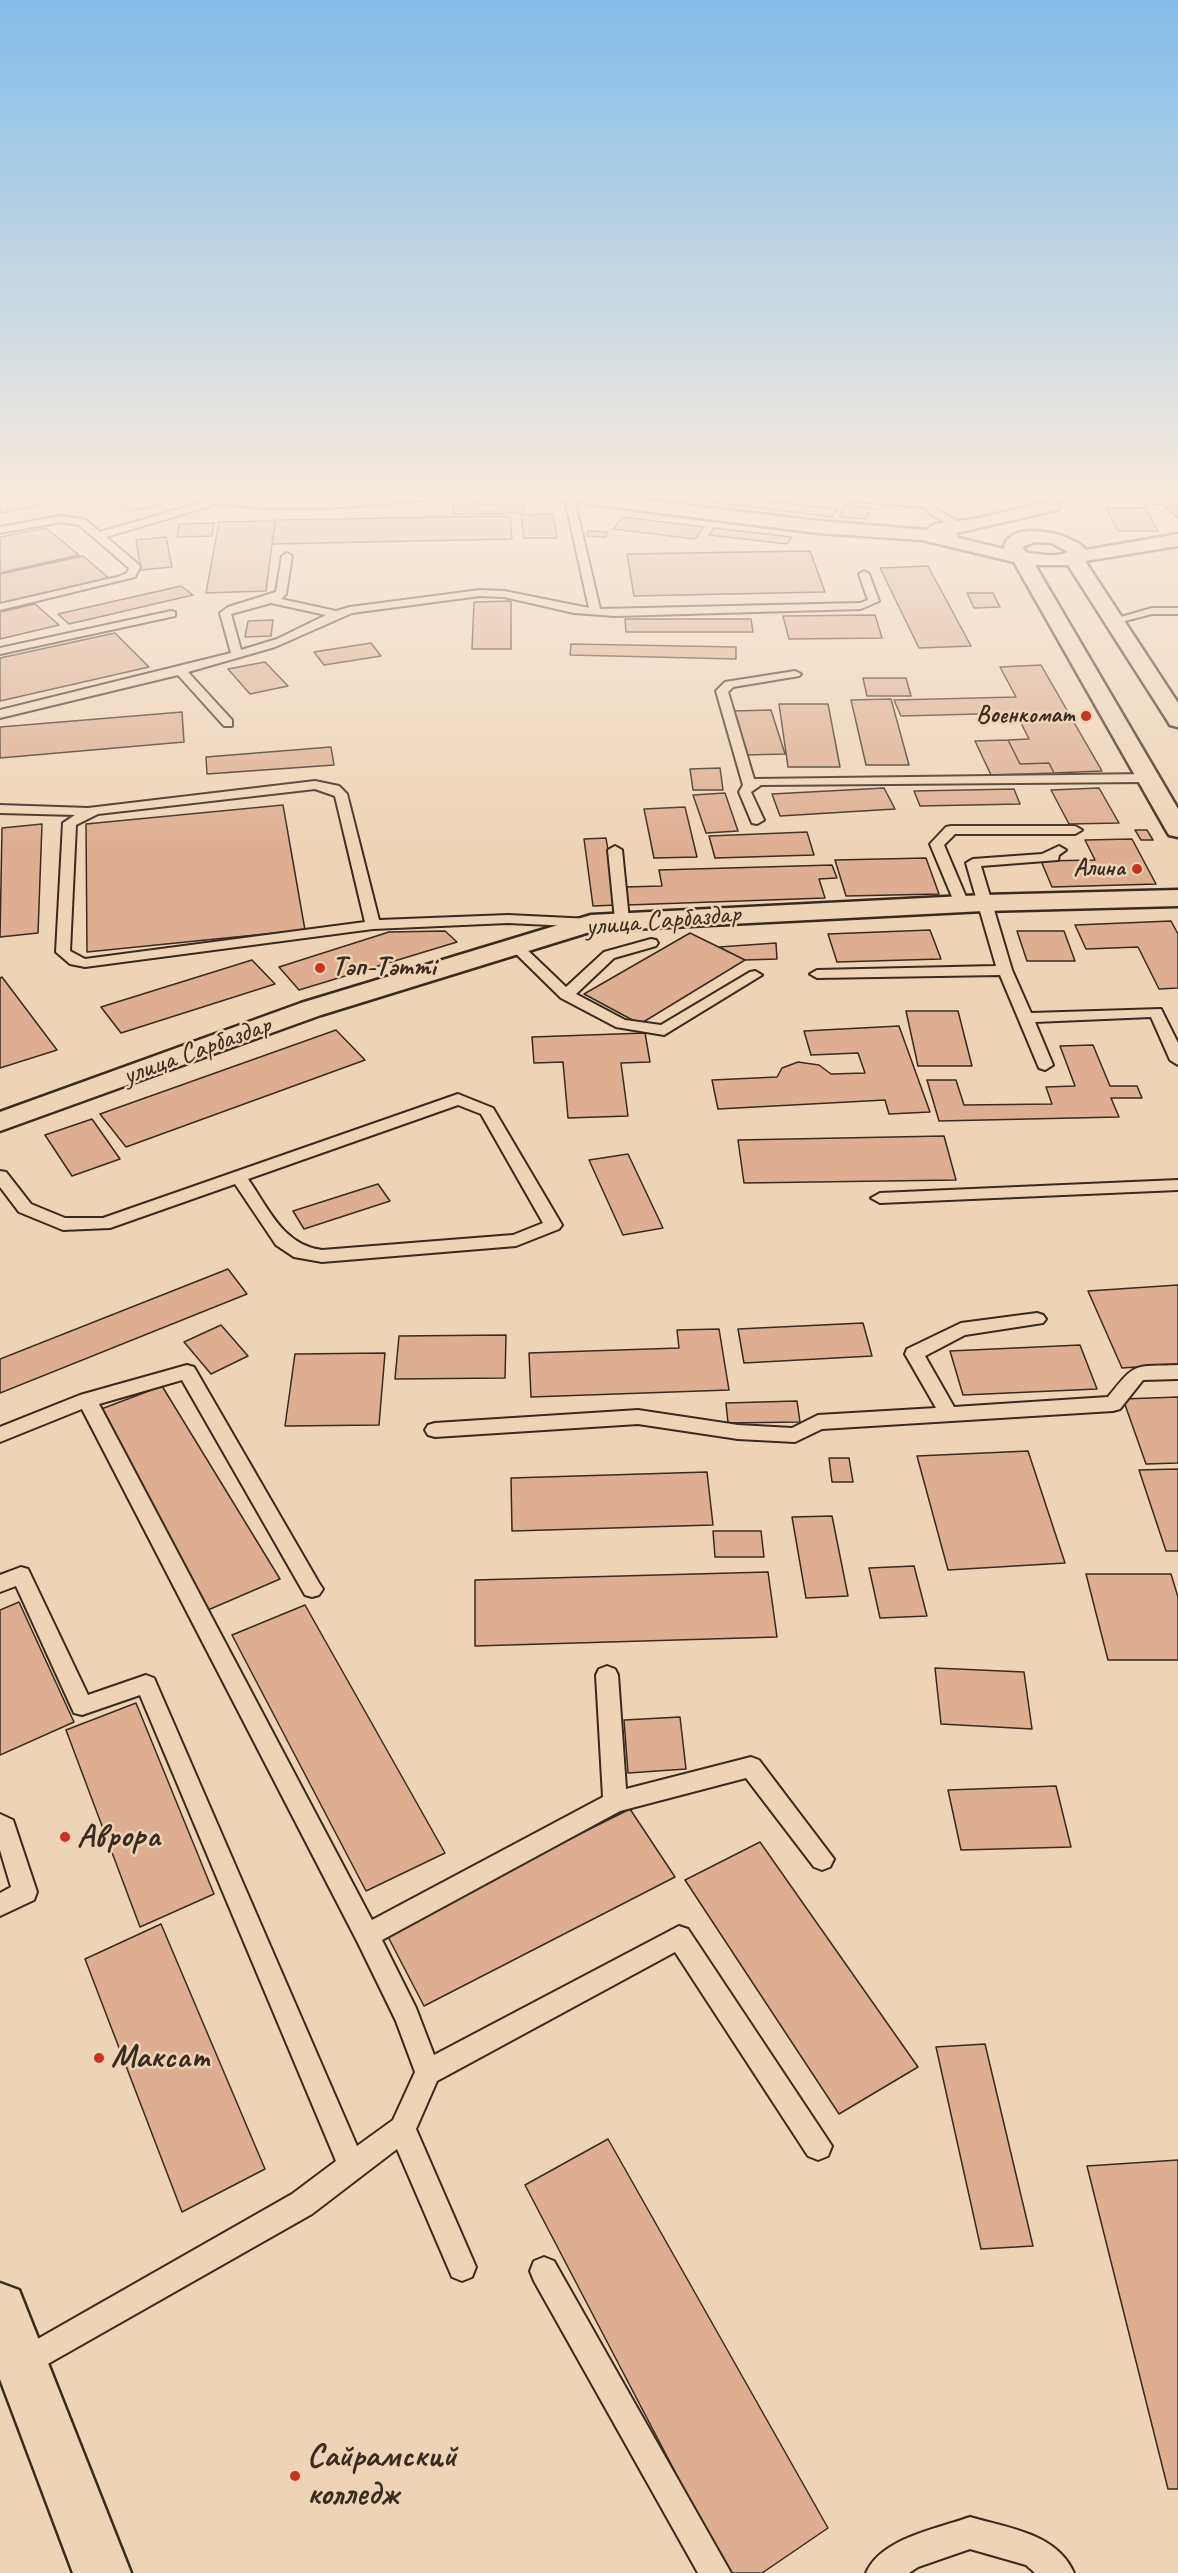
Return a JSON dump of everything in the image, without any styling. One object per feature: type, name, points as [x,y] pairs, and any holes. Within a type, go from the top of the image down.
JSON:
[{"type":"main road","points":[[1057,614],[1178,830]]},
{"type":"main road","points":[[1109,614],[1178,720]]},
{"type":"main road","name":"улица Сарбаздар","points":[[0,1122],[310,1009],[591,922],[973,903],[1178,898]]},
{"type":"main road","points":[[0,2309],[102,2573]]},
{"type":"lane","points":[[0,651],[171,614]]},
{"type":"lane","points":[[225,614],[237,655]]},
{"type":"lane","points":[[0,714],[180,672],[237,655],[287,639],[334,614]]},
{"type":"lane","points":[[1113,621],[1140,614]]},
{"type":"lane","points":[[180,672],[228,723]]},
{"type":"lane","points":[[749,785],[722,691],[729,684],[795,674]]},
{"type":"lane","points":[[757,820],[745,792],[749,785],[770,779],[1148,778]]},
{"type":"lane","points":[[0,809],[87,812],[315,785],[334,789],[341,794],[373,926]]},
{"type":"lane","points":[[87,812],[70,823],[63,952],[75,961],[94,962],[373,926],[508,919],[591,922]]},
{"type":"lane","points":[[1045,1065],[1005,970],[973,903],[937,843],[951,830],[1075,830]]},
{"type":"lane","points":[[615,850],[622,920]]},
{"type":"lane","points":[[973,903],[973,863],[1053,857],[1048,855],[1059,850]]},
{"type":"lane","points":[[566,995],[609,955],[651,943]]},
{"type":"lane","points":[[515,946],[566,995],[621,1024],[664,1030],[755,975]]},
{"type":"lane","points":[[817,974],[1005,970]]},
{"type":"lane","points":[[1025,1018],[1156,1012],[1178,1060]]},
{"type":"lane","points":[[0,1176],[25,1208],[63,1224],[104,1224],[238,1176],[458,1099],[487,1111],[553,1225],[516,1240],[322,1256],[300,1253],[282,1241],[238,1176]]},
{"type":"lane","points":[[880,1198],[1178,1185]]},
{"type":"lane","points":[[949,1414],[914,1354],[961,1329],[1037,1319]]},
{"type":"lane","points":[[0,1435],[87,1400],[187,1372],[312,1589]]},
{"type":"lane","points":[[435,1430],[638,1416],[738,1432],[795,1435],[818,1422],[1113,1404],[1138,1373],[1178,1372]]},
{"type":"lane","points":[[87,1400],[367,1935],[407,2017],[428,2072]]},
{"type":"lane","points":[[0,1584],[21,1575],[82,1706],[146,1684],[352,2166]]},
{"type":"lane","points":[[607,1675],[615,1802]]},
{"type":"lane","points":[[367,1935],[615,1802],[751,1767],[822,1859]]},
{"type":"lane","points":[[0,1824],[5,1827],[25,1892],[0,1905]]},
{"type":"lane","points":[[21,2363],[302,2204],[402,2129],[428,2072],[679,1937],[818,2146]]},
{"type":"lane","points":[[402,2129],[462,2267]]},
{"type":"lane","points":[[544,2271],[715,2573]]},
{"type":"lane","points":[[882,2573],[909,2554],[970,2533],[1035,2552],[1058,2573]]},
{"type":"building","points":[[0,614],[47,614],[59,625],[0,639]]},
{"type":"building","points":[[58,614],[111,614],[69,624]]},
{"type":"building","points":[[473,614],[511,614],[511,649],[472,649]]},
{"type":"building","points":[[902,614],[954,614],[971,646],[919,648]]},
{"type":"building","points":[[875,615],[882,638],[789,639],[783,616]]},
{"type":"building","points":[[625,619],[751,619],[753,632],[626,632]]},
{"type":"building","points":[[273,620],[271,636],[245,637],[248,621]]},
{"type":"building","points":[[115,633],[149,667],[0,701],[0,658]]},
{"type":"building","points":[[371,643],[381,656],[324,665],[314,652]]},
{"type":"building","points":[[571,644],[736,647],[736,659],[570,655]]},
{"type":"building","points":[[265,662],[288,686],[250,694],[228,669]]},
{"type":"building","points":[[1041,665],[1102,771],[1054,773],[1049,763],[1020,764],[1008,740],[1029,739],[1016,713],[901,716],[894,700],[1016,697],[1000,667]]},
{"type":"building","points":[[863,678],[906,678],[911,696],[867,696]]},
{"type":"building","points":[[891,699],[909,765],[866,765],[851,700]]},
{"type":"building","points":[[779,704],[828,704],[840,767],[788,767]]},
{"type":"building","points":[[771,710],[785,754],[745,755],[733,711]]},
{"type":"building","points":[[182,712],[184,742],[0,758],[0,727]]},
{"type":"building","points":[[1008,740],[1020,764],[1049,763],[1054,773],[991,775],[975,741]]},
{"type":"building","points":[[331,747],[334,765],[207,774],[206,757]]},
{"type":"building","points":[[720,768],[723,790],[693,790],[690,769]]},
{"type":"building","points":[[884,788],[895,809],[780,816],[772,794]]},
{"type":"building","points":[[1099,788],[1119,823],[1069,824],[1051,790]]},
{"type":"building","points":[[1014,789],[1020,804],[920,806],[914,791]]},
{"type":"building","points":[[725,793],[738,831],[706,833],[693,795]]},
{"type":"building","points":[[283,805],[305,930],[87,952],[86,824]]},
{"type":"building","points":[[685,807],[697,857],[654,858],[644,809]]},
{"type":"building","points":[[42,824],[38,933],[0,937],[2,828]]},
{"type":"building","points":[[1135,830],[1147,830],[1153,840],[1141,840]]},
{"type":"building","points":[[807,832],[814,855],[715,858],[709,836]]},
{"type":"building","points":[[606,838],[617,905],[593,906],[584,839]]},
{"type":"building","points":[[1132,839],[1156,884],[1052,887],[1041,861],[1095,860],[1085,840]]},
{"type":"building","points":[[926,858],[939,894],[846,896],[835,860]]},
{"type":"building","points":[[832,865],[837,878],[819,879],[825,898],[627,905],[624,887],[662,886],[659,870]]},
{"type":"building","points":[[1171,921],[1178,934],[1178,988],[1159,989],[1138,947],[1086,949],[1075,925]]},
{"type":"building","points":[[930,930],[941,959],[837,962],[828,934]]},
{"type":"building","points":[[445,931],[457,942],[299,990],[279,967],[389,932]]},
{"type":"building","points":[[1017,931],[1064,931],[1075,961],[1027,961]]},
{"type":"building","points":[[690,933],[745,960],[640,1024],[584,994]]},
{"type":"building","points":[[776,943],[777,959],[745,960],[719,947]]},
{"type":"building","points":[[252,960],[275,984],[121,1033],[101,1007]]},
{"type":"building","points":[[2,977],[57,1050],[0,1068],[0,978]]},
{"type":"building","points":[[906,1011],[958,1011],[972,1066],[918,1066]]},
{"type":"building","points":[[899,1026],[930,1112],[889,1114],[885,1100],[718,1109],[712,1080],[777,1077],[782,1068],[798,1062],[819,1065],[831,1074],[865,1073],[858,1053],[811,1055],[804,1031]]},
{"type":"building","points":[[336,1030],[365,1060],[126,1147],[100,1114]]},
{"type":"building","points":[[645,1033],[650,1062],[621,1063],[628,1116],[568,1118],[563,1062],[534,1063],[532,1037]]},
{"type":"building","points":[[1093,1045],[1110,1086],[1137,1086],[1142,1098],[1111,1098],[1119,1117],[939,1121],[927,1080],[956,1080],[964,1105],[1052,1104],[1046,1087],[1075,1086],[1060,1046]]},
{"type":"building","points":[[92,1119],[120,1159],[72,1176],[45,1135]]},
{"type":"building","points":[[944,1136],[956,1180],[744,1183],[738,1140]]},
{"type":"building","points":[[628,1154],[663,1228],[623,1235],[589,1160]]},
{"type":"building","points":[[378,1184],[390,1201],[304,1229],[293,1211]]},
{"type":"building","points":[[228,1269],[247,1294],[0,1393],[0,1359]]},
{"type":"building","points":[[1178,1285],[1178,1364],[1122,1368],[1088,1291]]},
{"type":"building","points":[[863,1323],[872,1356],[744,1363],[738,1329]]},
{"type":"building","points":[[221,1325],[248,1356],[211,1374],[184,1342]]},
{"type":"building","points":[[719,1329],[729,1390],[531,1397],[529,1353],[679,1348],[677,1330]]},
{"type":"building","points":[[506,1335],[505,1378],[395,1379],[399,1336]]},
{"type":"building","points":[[1080,1345],[1097,1389],[963,1395],[950,1351]]},
{"type":"building","points":[[385,1353],[379,1425],[285,1426],[295,1354]]},
{"type":"building","points":[[162,1386],[280,1579],[208,1610],[96,1411]]},
{"type":"building","points":[[1178,1397],[1178,1463],[1146,1464],[1123,1399]]},
{"type":"building","points":[[797,1401],[800,1422],[728,1423],[726,1403]]},
{"type":"building","points":[[1028,1451],[1065,1563],[948,1570],[917,1456]]},
{"type":"building","points":[[829,1458],[849,1458],[853,1482],[832,1482]]},
{"type":"building","points":[[1178,1469],[1178,1551],[1166,1551],[1139,1470]]},
{"type":"building","points":[[707,1472],[713,1525],[512,1531],[511,1478]]},
{"type":"building","points":[[832,1516],[848,1596],[806,1598],[792,1517]]},
{"type":"building","points":[[713,1531],[761,1531],[764,1557],[715,1557]]},
{"type":"building","points":[[914,1566],[927,1616],[880,1618],[869,1568]]},
{"type":"building","points":[[768,1572],[777,1637],[475,1646],[475,1580]]},
{"type":"building","points":[[1086,1574],[1171,1574],[1178,1597],[1178,1660],[1108,1660]]},
{"type":"building","points":[[19,1602],[74,1722],[0,1755],[0,1610]]},
{"type":"building","points":[[305,1605],[445,1853],[366,1891],[232,1635]]},
{"type":"building","points":[[935,1668],[1024,1672],[1032,1729],[941,1724]]},
{"type":"building","points":[[136,1703],[214,1894],[140,1927],[66,1730]]},
{"type":"building","points":[[680,1717],[686,1769],[628,1773],[624,1720]]},
{"type":"building","points":[[1056,1786],[1071,1847],[961,1850],[948,1790]]},
{"type":"building","points":[[630,1809],[675,1877],[424,2006],[385,1931]]},
{"type":"building","points":[[760,1842],[918,2067],[839,2114],[685,1880]]},
{"type":"building","points":[[161,1924],[265,2169],[182,2212],[85,1959]]},
{"type":"building","points":[[985,2044],[1033,2246],[981,2249],[936,2047]]},
{"type":"building","points":[[608,2139],[828,2528],[762,2573],[728,2573],[525,2185]]},
{"type":"building","points":[[1178,2160],[1178,2489],[1168,2489],[1087,2166]]},
{"type":"place","name":"Военкомат","points":[[1086,716]]},
{"type":"place","name":"Алина","points":[[1137,869]]},
{"type":"place","name":"Тәп-Тәтті","points":[[320,968]]},
{"type":"place","name":"Аврора","points":[[65,1837]]},
{"type":"place","name":"Максат","points":[[99,2058]]},
{"type":"place","name":"Сайрамский колледж","points":[[295,2476]]}]
